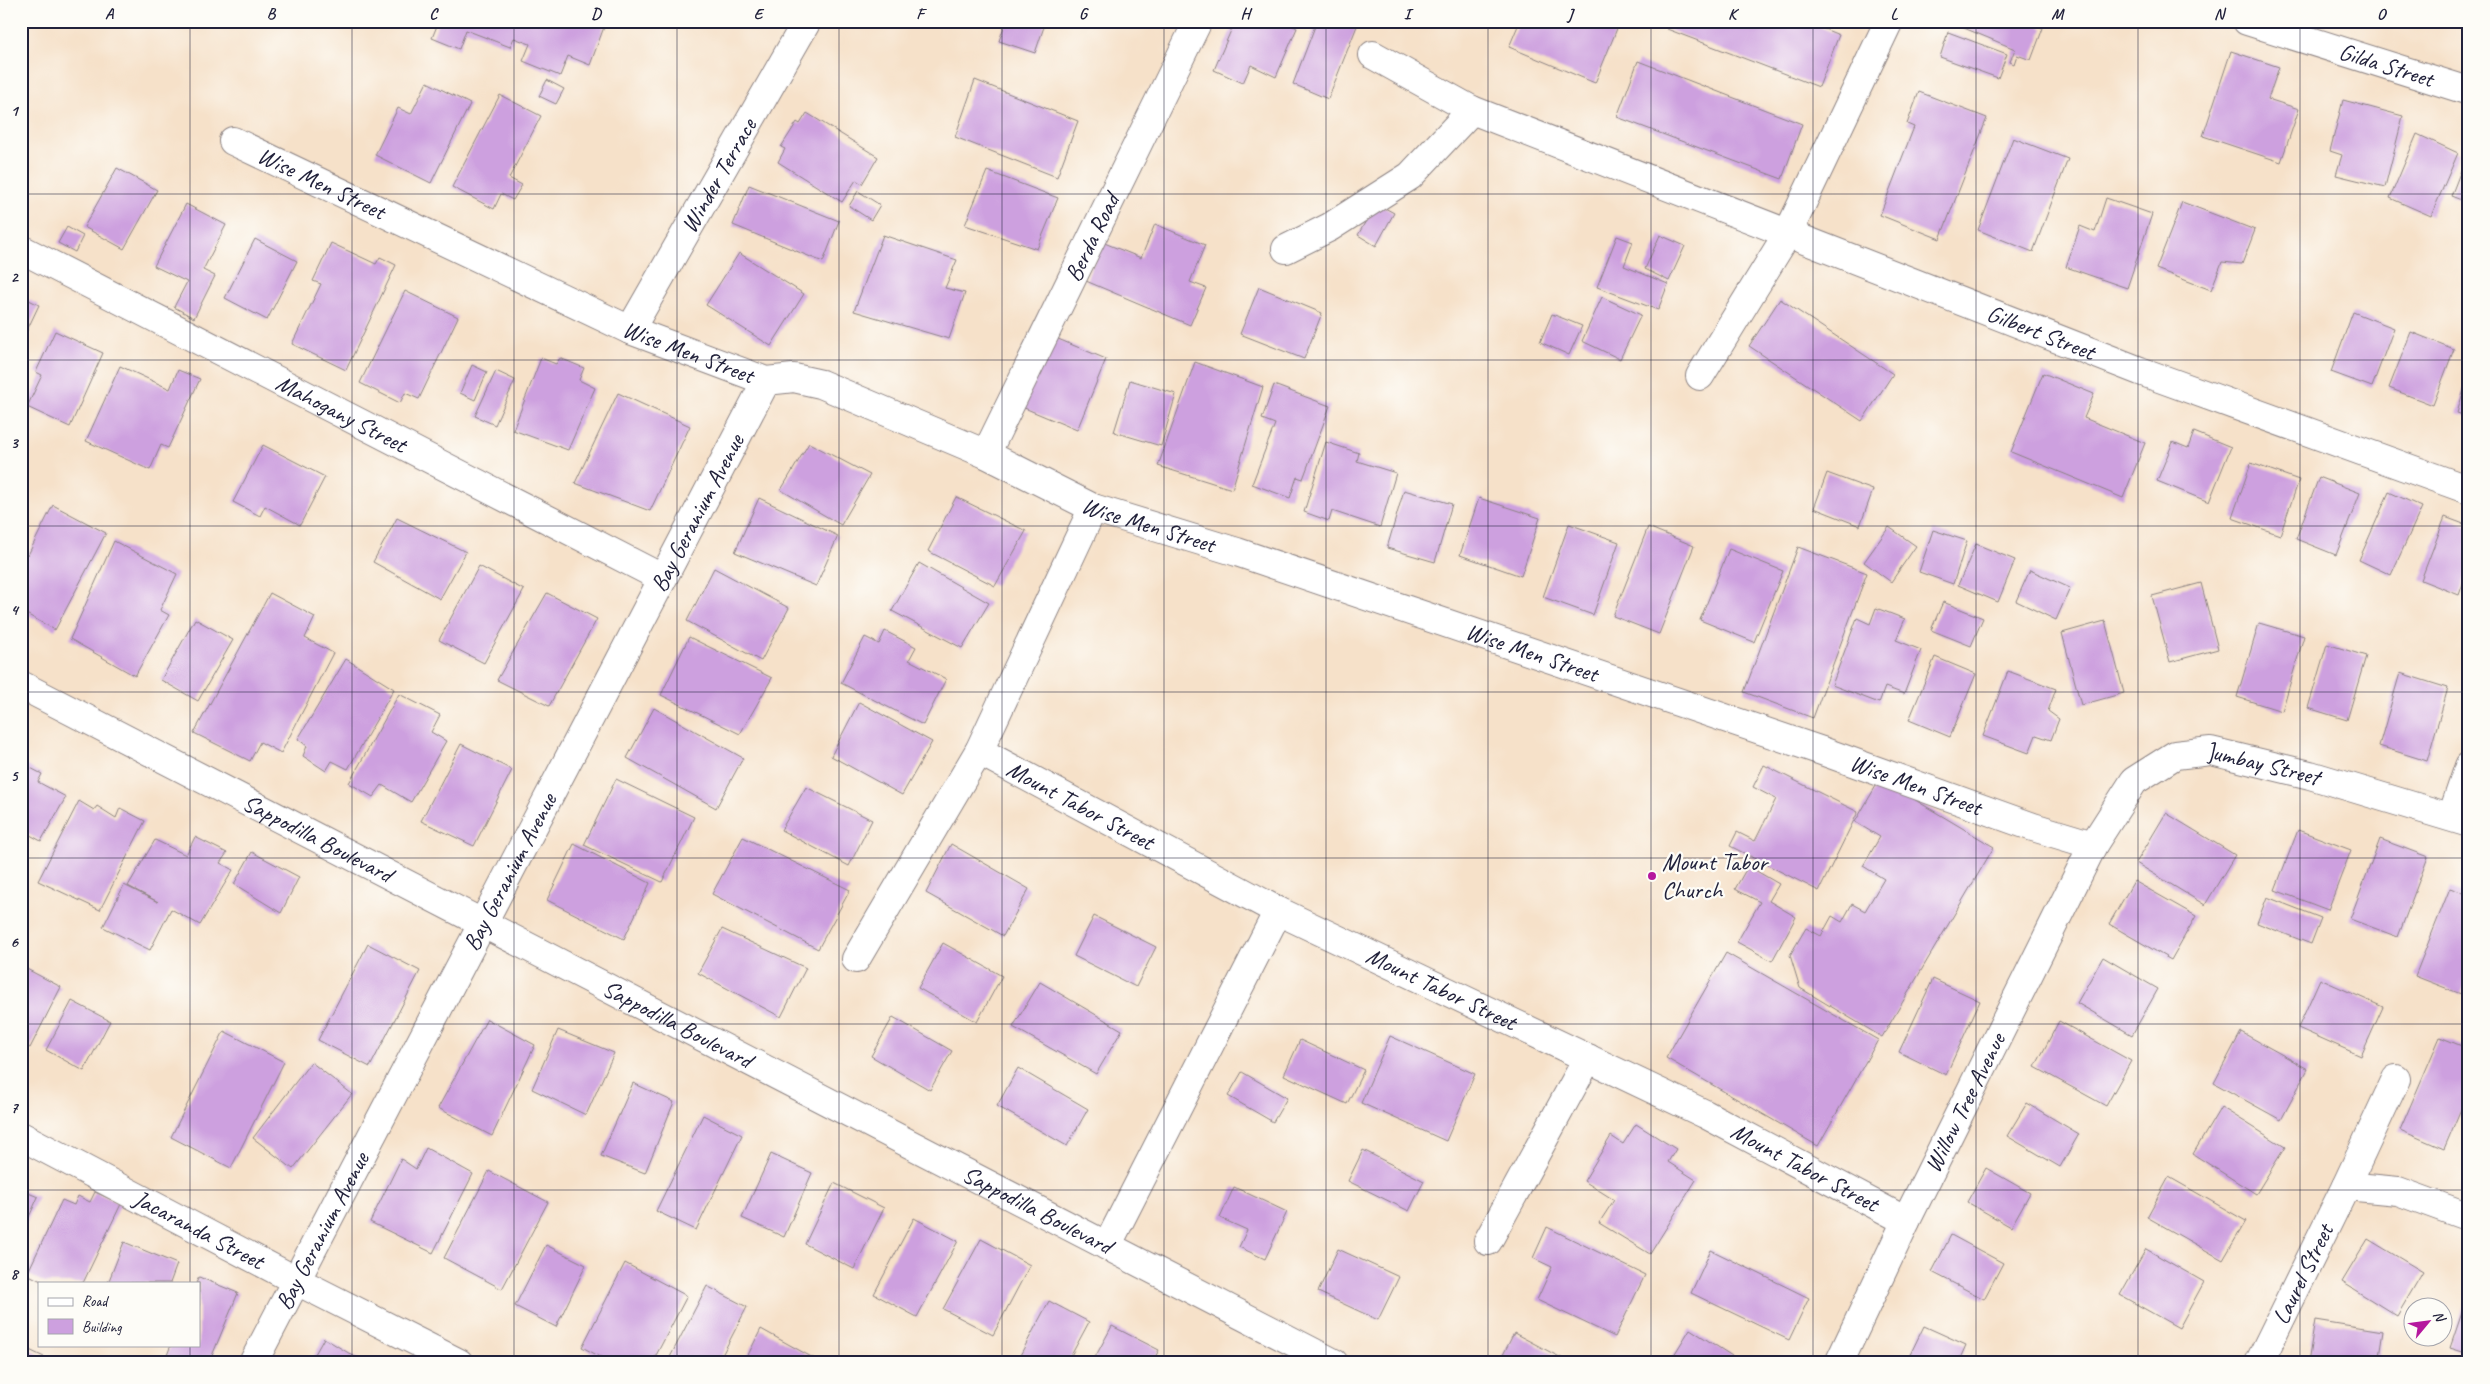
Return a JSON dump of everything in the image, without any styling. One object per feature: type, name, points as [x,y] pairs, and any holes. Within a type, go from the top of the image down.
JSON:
[{"type":"street","name":"Winder Terrace","points":[[630,330],[807,21]]},
{"type":"street","name":"Berda Road","points":[[986,454],[1198,21]]},
{"type":"street","points":[[1700,376],[1788,233],[1888,21]]},
{"type":"street","name":"Gilda Street","points":[[2247,21],[2469,91]]},
{"type":"street","name":"Gilbert Street","points":[[1373,55],[1472,110],[2140,371],[2469,490]]},
{"type":"street","points":[[1286,249],[1330,227],[1410,176],[1472,110]]},
{"type":"street","name":"Wise Men Street","points":[[233,141],[630,330],[766,381],[794,378],[821,384],[986,454],[1093,508],[1237,552],[1822,751],[2033,827],[2092,845]]},
{"type":"street","name":"Mahogany Street","points":[[21,249],[662,578]]},
{"type":"street","name":"Bay Geranium Avenue","points":[[253,1363],[766,381]]},
{"type":"street","points":[[856,959],[979,751],[1093,508]]},
{"type":"street","name":"Sappodilla Boulevard","points":[[21,685],[1334,1363]]},
{"type":"street","name":"Mount Tabor Street","points":[[979,751],[1278,911],[1705,1114],[1906,1221]]},
{"type":"street","name":"Jumbay Street","points":[[2092,845],[2134,780],[2176,755],[2211,751],[2310,776],[2461,820]]},
{"type":"street","points":[[2461,820],[2469,766]]},
{"type":"street","name":"Willow Tree Avenue","points":[[1839,1363],[1906,1221],[2092,845]]},
{"type":"street","points":[[1107,1246],[1278,911]]},
{"type":"street","points":[[1488,1241],[1588,1058]]},
{"type":"street","name":"Laurel Street","points":[[2259,1363],[2396,1079]]},
{"type":"street","name":"Jacaranda Street","points":[[21,1136],[295,1280],[459,1363]]},
{"type":"street","points":[[2346,1186],[2398,1191],[2469,1217]]},
{"type":"building","points":[[439,21],[594,21],[604,27],[590,65],[568,56],[560,76],[523,61],[530,44],[514,38],[510,47],[466,30],[459,49],[432,38]]},
{"type":"building","points":[[1006,21],[1046,21],[1035,53],[999,41]]},
{"type":"building","points":[[1235,21],[1283,21],[1297,28],[1276,77],[1251,65],[1243,83],[1214,70]]},
{"type":"building","points":[[1317,21],[1346,21],[1357,26],[1328,99],[1293,84]]},
{"type":"building","points":[[1520,21],[1606,21],[1618,26],[1595,83],[1509,47]]},
{"type":"building","points":[[1670,21],[1805,21],[1839,35],[1819,87],[1667,29]]},
{"type":"building","points":[[1947,21],[2031,21],[2030,23],[2043,28],[2031,60],[2017,55],[2014,64],[2010,62],[2015,49]]},
{"type":"building","points":[[1948,32],[2007,54],[1998,78],[1940,57]]},
{"type":"building","points":[[2231,51],[2279,67],[2268,99],[2299,109],[2281,162],[2203,136]]},
{"type":"building","points":[[1638,61],[1802,124],[1782,179],[1617,117]]},
{"type":"building","points":[[547,80],[564,89],[556,104],[539,96]]},
{"type":"building","points":[[975,80],[1078,121],[1057,177],[955,137]]},
{"type":"building","points":[[427,82],[470,104],[431,183],[375,155],[398,108],[411,114]]},
{"type":"building","points":[[1919,92],[1987,118],[1940,239],[1880,215],[1914,127],[1907,124]]},
{"type":"building","points":[[500,95],[541,116],[509,178],[522,185],[513,200],[501,194],[494,209],[452,187]]},
{"type":"building","points":[[2343,100],[2403,116],[2385,187],[2336,175],[2342,155],[2330,151]]},
{"type":"building","points":[[807,113],[878,157],[862,184],[856,180],[842,202],[778,162],[785,149],[781,147],[797,122],[800,124]]},
{"type":"building","points":[[2417,134],[2458,153],[2431,216],[2390,198]]},
{"type":"building","points":[[2013,138],[2068,159],[2033,252],[1978,230]]},
{"type":"building","points":[[2469,150],[2469,203],[2451,196]]},
{"type":"building","points":[[117,168],[157,190],[124,249],[84,227]]},
{"type":"building","points":[[987,171],[1058,198],[1037,249],[965,225]]},
{"type":"building","points":[[749,185],[839,221],[823,262],[733,225]]},
{"type":"building","points":[[858,191],[880,205],[871,220],[849,206]]},
{"type":"building","points":[[2106,198],[2152,214],[2127,288],[2066,267],[2080,226],[2095,232]]},
{"type":"building","points":[[2182,202],[2255,230],[2242,264],[2222,262],[2211,290],[2156,269]]},
{"type":"building","points":[[1376,203],[1394,213],[1376,246],[1358,235]]},
{"type":"building","points":[[186,204],[226,225],[203,270],[215,276],[194,318],[174,307],[187,282],[154,266]]},
{"type":"building","points":[[1155,224],[1205,245],[1190,282],[1206,288],[1190,325],[1086,281],[1102,242],[1141,258]]},
{"type":"building","points":[[67,227],[83,236],[75,252],[58,243]]},
{"type":"building","points":[[883,235],[957,260],[945,288],[965,293],[949,339],[854,311]]},
{"type":"building","points":[[1660,235],[1685,246],[1669,281],[1645,269]]},
{"type":"building","points":[[1617,236],[1633,242],[1624,266],[1668,284],[1658,310],[1597,287]]},
{"type":"building","points":[[255,239],[297,261],[267,320],[225,298]]},
{"type":"building","points":[[331,243],[376,264],[380,257],[396,265],[346,370],[292,344],[321,284],[313,281]]},
{"type":"building","points":[[739,253],[804,294],[771,346],[706,305]]},
{"type":"building","points":[[1259,287],[1322,313],[1304,359],[1240,334]]},
{"type":"building","points":[[405,291],[458,317],[419,399],[405,393],[400,403],[360,383]]},
{"type":"building","points":[[21,296],[39,305],[21,343]]},
{"type":"building","points":[[1602,297],[1641,315],[1620,359],[1582,341]]},
{"type":"building","points":[[1780,299],[1893,374],[1862,421],[1749,346]]},
{"type":"building","points":[[2353,312],[2394,328],[2372,387],[2331,372]]},
{"type":"building","points":[[1552,314],[1582,326],[1569,355],[1540,342]]},
{"type":"building","points":[[55,331],[103,353],[70,427],[27,407],[42,375],[36,372]]},
{"type":"building","points":[[2411,332],[2454,349],[2433,405],[2389,388]]},
{"type":"building","points":[[1051,336],[1106,359],[1077,430],[1022,407]]},
{"type":"building","points":[[541,358],[556,364],[560,358],[584,368],[579,380],[595,388],[568,450],[513,430]]},
{"type":"building","points":[[1195,362],[1263,387],[1232,489],[1158,466]]},
{"type":"building","points":[[472,365],[487,372],[475,400],[460,393]]},
{"type":"building","points":[[120,366],[170,389],[178,370],[200,379],[168,448],[161,445],[150,470],[86,441]]},
{"type":"building","points":[[496,371],[515,380],[495,425],[475,416]]},
{"type":"building","points":[[2043,373],[2094,394],[2084,418],[2145,443],[2123,498],[2011,452]]},
{"type":"building","points":[[2469,376],[2469,417],[2457,413]]},
{"type":"building","points":[[1130,380],[1176,394],[1161,446],[1114,432]]},
{"type":"building","points":[[1274,385],[1330,406],[1303,479],[1297,477],[1290,498],[1252,484],[1275,424],[1262,419]]},
{"type":"building","points":[[618,393],[690,426],[650,511],[575,483]]},
{"type":"building","points":[[2194,432],[2231,447],[2209,502],[2157,481],[2173,442],[2188,448]]},
{"type":"building","points":[[1326,442],[1359,453],[1357,461],[1396,473],[1380,527],[1332,511],[1329,521],[1304,512]]},
{"type":"building","points":[[809,443],[870,475],[841,525],[781,490]]},
{"type":"building","points":[[263,445],[325,477],[300,525],[265,506],[260,516],[233,502]]},
{"type":"building","points":[[2251,463],[2299,480],[2280,535],[2232,518]]},
{"type":"building","points":[[1827,473],[1873,490],[1860,526],[1814,508]]},
{"type":"building","points":[[2319,477],[2360,493],[2336,555],[2296,539]]},
{"type":"building","points":[[1404,490],[1452,504],[1435,562],[1387,548]]},
{"type":"building","points":[[2389,492],[2422,507],[2391,575],[2359,560]]},
{"type":"building","points":[[956,497],[1026,531],[995,586],[928,551]]},
{"type":"building","points":[[759,498],[838,536],[816,586],[735,552]]},
{"type":"building","points":[[1479,498],[1540,518],[1521,576],[1460,555]]},
{"type":"building","points":[[53,505],[106,533],[55,630],[21,611],[21,551],[28,555]]},
{"type":"building","points":[[2445,517],[2469,526],[2469,576],[2466,575],[2459,595],[2421,580]]},
{"type":"building","points":[[397,518],[466,552],[440,599],[373,562]]},
{"type":"building","points":[[1569,524],[1619,542],[1593,615],[1543,597]]},
{"type":"building","points":[[1648,527],[1694,546],[1659,634],[1613,616]]},
{"type":"building","points":[[1889,527],[1916,546],[1891,582],[1864,562]]},
{"type":"building","points":[[1933,530],[1967,541],[1953,584],[1919,572]]},
{"type":"building","points":[[114,541],[177,574],[160,610],[169,615],[135,676],[70,639]]},
{"type":"building","points":[[1976,544],[2015,560],[1998,602],[1958,585]]},
{"type":"building","points":[[1798,547],[1867,573],[1813,718],[1744,692]]},
{"type":"building","points":[[1729,549],[1783,571],[1754,642],[1700,620]]},
{"type":"building","points":[[919,563],[989,603],[962,648],[892,611]]},
{"type":"building","points":[[479,566],[524,590],[484,663],[439,640]]},
{"type":"building","points":[[714,568],[789,608],[761,661],[687,621]]},
{"type":"building","points":[[2030,570],[2070,588],[2056,620],[2016,601]]},
{"type":"building","points":[[2201,583],[2218,649],[2170,662],[2152,596]]},
{"type":"building","points":[[270,593],[315,617],[305,638],[333,653],[281,753],[260,742],[250,761],[194,733]]},
{"type":"building","points":[[547,593],[597,619],[549,706],[497,680]]},
{"type":"building","points":[[1943,602],[1983,618],[1971,646],[1931,630]]},
{"type":"building","points":[[1876,608],[1905,619],[1896,640],[1921,650],[1904,694],[1885,687],[1879,703],[1832,685],[1857,618],[1870,624]]},
{"type":"building","points":[[195,619],[233,640],[198,701],[161,680]]},
{"type":"building","points":[[2105,621],[2124,693],[2081,705],[2062,633]]},
{"type":"building","points":[[2259,623],[2304,636],[2282,711],[2237,697]]},
{"type":"building","points":[[885,631],[916,647],[909,660],[946,679],[923,725],[841,683],[865,637],[879,644]]},
{"type":"building","points":[[689,637],[772,678],[740,734],[661,695]]},
{"type":"building","points":[[2327,644],[2366,656],[2347,720],[2308,708]]},
{"type":"building","points":[[1935,657],[1976,674],[1950,737],[1909,720]]},
{"type":"building","points":[[346,659],[394,689],[348,769],[332,761],[326,771],[303,756],[307,746],[298,739]]},
{"type":"building","points":[[2008,671],[2056,689],[2048,711],[2059,719],[2051,740],[2036,735],[2029,753],[1983,736]]},
{"type":"building","points":[[2400,673],[2448,688],[2427,761],[2379,746]]},
{"type":"building","points":[[399,694],[440,715],[431,732],[446,741],[411,802],[382,785],[373,797],[349,783]]},
{"type":"building","points":[[859,702],[932,742],[902,795],[831,756]]},
{"type":"building","points":[[654,708],[743,758],[716,808],[627,758]]},
{"type":"building","points":[[461,744],[512,770],[474,846],[421,821]]},
{"type":"building","points":[[21,763],[42,774],[38,782],[66,797],[41,841],[21,830]]},
{"type":"building","points":[[1764,765],[1858,812],[1819,891],[1730,846],[1737,832],[1755,841],[1776,799],[1753,787]]},
{"type":"building","points":[[616,779],[694,817],[662,882],[584,845]]},
{"type":"building","points":[[1880,779],[1994,847],[1882,1037],[1800,988],[1790,955],[1806,928],[1821,936],[1832,916],[1842,922],[1852,904],[1865,911],[1884,879],[1863,866],[1880,837],[1855,822]]},
{"type":"building","points":[[806,787],[872,820],[849,866],[781,830]]},
{"type":"building","points":[[79,801],[94,810],[97,806],[116,818],[120,808],[145,821],[100,910],[38,881]]},
{"type":"building","points":[[2166,813],[2235,855],[2205,905],[2136,863]]},
{"type":"building","points":[[2298,830],[2351,850],[2328,910],[2275,890]]},
{"type":"building","points":[[195,837],[227,853],[220,863],[233,870],[200,925],[171,909],[150,950],[103,927],[124,885],[158,902],[128,886],[155,840],[186,855]]},
{"type":"building","points":[[743,837],[850,890],[818,949],[712,894]]},
{"type":"building","points":[[2380,839],[2428,857],[2398,937],[2350,919]]},
{"type":"building","points":[[574,844],[650,883],[624,939],[547,900]]},
{"type":"building","points":[[951,844],[1029,889],[1003,936],[926,893]]},
{"type":"building","points":[[252,852],[299,877],[281,913],[234,884]]},
{"type":"building","points":[[1748,866],[1779,884],[1769,901],[1796,917],[1772,961],[1737,942],[1760,902],[1735,889]]},
{"type":"building","points":[[2134,881],[2196,916],[2171,960],[2109,924]]},
{"type":"building","points":[[2450,888],[2469,895],[2469,975],[2461,994],[2415,976]]},
{"type":"building","points":[[2267,897],[2321,918],[2311,944],[2257,923]]},
{"type":"building","points":[[1094,916],[1156,947],[1136,987],[1074,956]]},
{"type":"building","points":[[722,929],[806,968],[781,1017],[698,973]]},
{"type":"building","points":[[943,943],[1002,976],[977,1022],[918,988]]},
{"type":"building","points":[[368,944],[420,971],[370,1067],[318,1040]]},
{"type":"building","points":[[1726,953],[1878,1040],[1818,1146],[1666,1058]]},
{"type":"building","points":[[2103,957],[2158,989],[2132,1035],[2077,1003]]},
{"type":"building","points":[[21,966],[61,987],[30,1048],[21,1044]]},
{"type":"building","points":[[1933,979],[1980,1001],[1946,1075],[1899,1052]]},
{"type":"building","points":[[2320,979],[2383,1007],[2361,1056],[2298,1028]]},
{"type":"building","points":[[1040,982],[1122,1030],[1096,1074],[1013,1027]]},
{"type":"building","points":[[72,1001],[110,1021],[84,1071],[46,1050]]},
{"type":"building","points":[[893,1017],[952,1051],[930,1090],[871,1056]]},
{"type":"building","points":[[487,1019],[535,1045],[492,1136],[438,1108]]},
{"type":"building","points":[[2059,1021],[2131,1061],[2106,1106],[2035,1067]]},
{"type":"building","points":[[558,1030],[614,1053],[586,1115],[532,1089]]},
{"type":"building","points":[[224,1031],[284,1062],[231,1168],[171,1137]]},
{"type":"building","points":[[2241,1032],[2308,1069],[2281,1120],[2214,1083]]},
{"type":"building","points":[[1390,1036],[1475,1074],[1446,1141],[1361,1103]]},
{"type":"building","points":[[2440,1037],[2469,1049],[2469,1090],[2444,1149],[2400,1130]]},
{"type":"building","points":[[1300,1040],[1364,1070],[1347,1104],[1284,1075]]},
{"type":"building","points":[[311,1062],[352,1094],[293,1169],[253,1138]]},
{"type":"building","points":[[1018,1068],[1088,1109],[1067,1146],[997,1106]]},
{"type":"building","points":[[1242,1072],[1287,1098],[1273,1122],[1228,1096]]},
{"type":"building","points":[[633,1083],[674,1102],[645,1173],[601,1156]]},
{"type":"building","points":[[2027,1103],[2079,1134],[2060,1167],[2007,1136]]},
{"type":"building","points":[[2221,1107],[2285,1147],[2256,1194],[2193,1154]]},
{"type":"building","points":[[703,1115],[742,1135],[696,1230],[656,1211]]},
{"type":"building","points":[[1636,1124],[1676,1149],[1668,1162],[1696,1180],[1650,1254],[1599,1223],[1614,1200],[1584,1181],[1611,1136],[1623,1144]]},
{"type":"building","points":[[426,1148],[473,1174],[433,1253],[370,1222],[401,1159],[416,1169]]},
{"type":"building","points":[[1363,1150],[1424,1181],[1409,1211],[1348,1181]]},
{"type":"building","points":[[771,1154],[812,1173],[784,1237],[742,1218]]},
{"type":"building","points":[[1986,1168],[2030,1193],[2011,1227],[1967,1202]]},
{"type":"building","points":[[489,1171],[548,1202],[502,1289],[444,1258]]},
{"type":"building","points":[[2169,1177],[2246,1221],[2223,1260],[2147,1217]]},
{"type":"building","points":[[834,1183],[884,1208],[854,1269],[805,1244]]},
{"type":"building","points":[[1234,1187],[1287,1212],[1265,1259],[1239,1247],[1247,1230],[1220,1218]]},
{"type":"building","points":[[21,1190],[38,1197],[24,1228],[21,1227]]},
{"type":"building","points":[[95,1192],[121,1204],[83,1282],[43,1282],[27,1274],[62,1200],[74,1205],[78,1196],[90,1202]]},
{"type":"building","points":[[914,1218],[958,1241],[917,1317],[874,1294]]},
{"type":"building","points":[[1547,1227],[1645,1275],[1615,1337],[1537,1300],[1552,1267],[1533,1258]]},
{"type":"building","points":[[1951,1235],[2003,1263],[1984,1299],[1932,1272]]},
{"type":"building","points":[[981,1239],[1030,1265],[993,1335],[943,1309]]},
{"type":"building","points":[[2368,1239],[2423,1272],[2409,1296],[2402,1296],[2402,1308],[2397,1316],[2342,1282]]},
{"type":"building","points":[[124,1242],[177,1264],[170,1282],[108,1282]]},
{"type":"building","points":[[546,1245],[586,1265],[556,1327],[515,1306]]},
{"type":"building","points":[[1338,1249],[1399,1277],[1378,1320],[1318,1292]]},
{"type":"building","points":[[2146,1249],[2204,1282],[2179,1328],[2120,1295]]},
{"type":"building","points":[[1711,1250],[1809,1298],[1789,1340],[1691,1293]]},
{"type":"building","points":[[625,1263],[687,1296],[652,1363],[612,1363],[582,1347]]},
{"type":"building","points":[[199,1277],[238,1293],[209,1363],[164,1363],[171,1346],[200,1346],[200,1282],[196,1282]]},
{"type":"building","points":[[707,1286],[747,1307],[718,1363],[667,1363]]},
{"type":"building","points":[[2469,1295],[2469,1354],[2450,1348]]},
{"type":"building","points":[[1049,1301],[1089,1322],[1067,1363],[1016,1363]]},
{"type":"building","points":[[2315,1320],[2383,1331],[2378,1363],[2308,1363]]},
{"type":"building","points":[[1112,1326],[1159,1350],[1152,1363],[1092,1363]]},
{"type":"building","points":[[1924,1326],[1966,1345],[1958,1363],[1906,1363]]},
{"type":"building","points":[[761,1329],[815,1359],[813,1363],[744,1363]]},
{"type":"building","points":[[1690,1329],[1743,1363],[1669,1363]]},
{"type":"building","points":[[1514,1333],[1571,1363],[1499,1363]]},
{"type":"building","points":[[324,1338],[365,1363],[310,1363]]},
{"type":"building","points":[[21,1346],[46,1358],[44,1363],[21,1363]]},
{"type":"place","name":"Mount Tabor Church","points":[[1652,876]]}]
